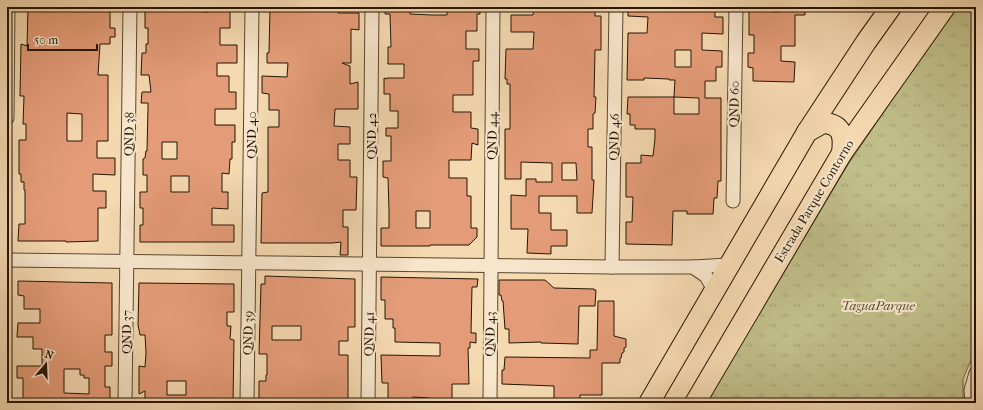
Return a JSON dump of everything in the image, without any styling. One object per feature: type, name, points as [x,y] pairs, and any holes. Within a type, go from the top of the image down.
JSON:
[{"type":"highway","points":[[649,403],[660,394],[728,265],[807,132],[866,42],[891,7]]},
{"type":"highway","name":"Estrada Parque Contorno","points":[[695,403],[842,152],[945,7]]},
{"type":"highway","points":[[807,132],[823,123],[835,126],[843,135],[842,152]]},
{"type":"street","points":[[7,118],[8,7]]},
{"type":"street","name":"QND 38","points":[[126,262],[130,7]]},
{"type":"street","name":"QND 40","points":[[250,263],[252,7]]},
{"type":"street","name":"QND 42","points":[[370,265],[372,7]]},
{"type":"street","name":"QND 44","points":[[491,265],[493,7]]},
{"type":"street","name":"QND 46","points":[[612,267],[616,7]]},
{"type":"street","name":"QND 60","points":[[732,201],[736,7]]},
{"type":"street","points":[[7,260],[612,267],[693,267],[728,265]]},
{"type":"street","name":"QND 37","points":[[126,262],[126,403]]},
{"type":"street","name":"QND 39","points":[[247,403],[250,263]]},
{"type":"street","name":"QND 41","points":[[368,403],[370,265]]},
{"type":"street","name":"QND 43","points":[[490,403],[491,265]]},
{"type":"street","points":[[693,267],[706,276],[714,290]]},
{"type":"street","points":[[972,403],[971,390],[976,375]]},
{"type":"green space","name":"TaguaParque","points":[[955,7],[976,7],[976,348],[963,379],[963,403],[706,403],[847,166]]},
{"type":"building","points":[[28,7],[110,7],[110,28],[115,28],[115,37],[110,37],[110,44],[100,44],[98,75],[108,75],[108,141],[97,141],[97,158],[115,158],[115,175],[93,174],[93,191],[106,191],[106,208],[98,208],[98,241],[18,241],[19,224],[25,224],[25,190],[24,182],[21,182],[21,174],[19,174],[19,140],[26,140],[26,124],[23,124],[24,96],[20,96],[21,44],[27,46]],"holes":[[[67,113],[82,114],[82,141],[67,141]]]},
{"type":"building","points":[[145,7],[189,7],[189,11],[208,12],[208,7],[230,7],[230,28],[220,28],[220,45],[237,45],[237,63],[217,63],[217,76],[229,76],[229,92],[236,92],[236,109],[215,109],[215,125],[235,125],[235,142],[232,142],[232,159],[230,159],[229,174],[222,173],[222,192],[228,192],[228,209],[212,208],[212,225],[234,225],[234,242],[140,242],[140,225],[143,225],[143,208],[140,208],[140,192],[147,192],[147,175],[143,175],[143,159],[145,158],[147,151],[148,108],[148,103],[141,103],[142,92],[151,92],[149,75],[141,75],[142,53],[146,53],[146,44],[148,44],[148,28],[145,28]],"holes":[[[162,142],[177,142],[177,159],[162,159]],[[171,176],[189,176],[189,192],[171,192]]]},
{"type":"building","points":[[270,7],[338,7],[338,13],[359,13],[359,30],[351,29],[351,63],[342,63],[350,66],[350,84],[358,82],[358,109],[335,109],[334,126],[350,127],[350,144],[338,144],[338,160],[350,160],[350,177],[357,177],[356,210],[343,210],[343,227],[348,227],[348,255],[340,255],[341,242],[261,243],[262,193],[268,192],[268,127],[279,127],[279,110],[269,110],[269,94],[262,93],[262,76],[287,77],[288,63],[267,63],[267,53],[269,53]]},
{"type":"building","points":[[386,7],[410,7],[410,14],[447,15],[447,7],[480,7],[480,14],[477,14],[477,31],[466,31],[466,49],[479,49],[479,61],[473,61],[473,95],[453,95],[453,112],[471,112],[471,128],[478,129],[478,145],[472,143],[471,160],[449,160],[449,178],[467,178],[467,196],[471,196],[471,228],[477,228],[477,237],[469,245],[381,246],[381,228],[389,228],[388,178],[383,177],[383,161],[391,161],[391,136],[386,136],[386,128],[398,128],[398,111],[390,111],[390,94],[384,94],[384,78],[404,78],[404,64],[388,64],[388,47],[391,47],[390,14],[385,14]],"holes":[[[416,211],[430,211],[430,228],[416,228]]]},
{"type":"building","points":[[534,7],[595,7],[595,16],[601,16],[601,50],[595,50],[595,113],[593,114],[593,129],[588,129],[588,147],[592,147],[592,180],[594,180],[592,213],[577,213],[577,196],[539,196],[539,213],[551,213],[551,230],[567,230],[567,246],[551,246],[551,254],[527,253],[528,229],[511,229],[511,195],[526,196],[526,179],[536,179],[536,182],[552,182],[552,163],[521,162],[521,179],[505,179],[505,129],[510,129],[510,84],[507,84],[507,79],[505,79],[506,49],[533,49],[534,32],[511,32],[511,15],[533,15]],"holes":[[[562,163],[576,163],[577,180],[562,180]]]},
{"type":"building","points":[[628,7],[696,7],[696,11],[715,11],[715,17],[723,17],[723,34],[702,33],[702,50],[722,51],[722,67],[716,67],[716,81],[705,81],[705,98],[721,98],[721,181],[718,181],[717,198],[714,198],[713,214],[687,214],[687,211],[673,211],[672,245],[626,244],[626,222],[632,222],[633,197],[626,197],[626,163],[641,163],[641,155],[653,156],[655,139],[655,129],[635,129],[635,125],[630,125],[630,114],[627,114],[628,97],[674,97],[675,80],[644,78],[644,80],[627,80],[628,33],[647,33],[648,17],[628,16]],"holes":[[[675,50],[691,50],[691,67],[675,67]],[[674,97],[699,98],[699,114],[674,114]]]},
{"type":"building","points":[[749,7],[774,7],[774,12],[788,11],[789,7],[805,7],[805,15],[795,15],[795,46],[781,46],[781,61],[795,62],[794,82],[753,81],[753,68],[748,67],[748,53],[754,53],[754,35],[749,35]]},
{"type":"building","points":[[265,276],[355,279],[355,327],[348,327],[348,341],[339,341],[339,355],[348,355],[348,403],[259,403],[259,381],[266,381],[267,375],[267,354],[259,354],[261,284],[265,284]],"holes":[[[272,326],[301,326],[301,340],[272,340]]]},
{"type":"building","points":[[381,277],[478,279],[477,287],[472,287],[471,333],[476,333],[476,343],[470,342],[470,348],[468,348],[469,384],[452,384],[452,403],[428,403],[429,398],[413,397],[413,403],[388,403],[388,383],[382,383],[381,355],[440,356],[440,343],[395,342],[395,328],[393,328],[393,319],[385,319],[385,300],[381,300]]},
{"type":"building","points":[[499,280],[545,280],[554,288],[596,290],[595,306],[579,306],[578,344],[541,342],[509,343],[509,329],[505,329],[503,301],[501,295],[499,295]]},
{"type":"building","points":[[18,281],[112,283],[112,335],[105,335],[105,352],[112,352],[112,366],[105,366],[105,387],[110,387],[110,403],[23,403],[23,378],[17,378],[17,366],[42,366],[42,349],[33,349],[33,337],[17,337],[18,323],[40,323],[40,309],[24,309],[24,296],[18,295]],"holes":[[[64,369],[80,369],[80,375],[84,375],[84,378],[89,378],[89,394],[64,393]]]},
{"type":"building","points":[[139,283],[234,284],[234,312],[227,312],[227,326],[231,326],[230,339],[234,340],[233,403],[204,403],[204,401],[189,401],[189,403],[145,403],[145,391],[139,394],[139,366],[145,367],[145,335],[140,335],[138,325]],"holes":[[[167,381],[186,381],[186,395],[167,395]]]},
{"type":"building","points":[[598,301],[614,301],[614,336],[626,339],[626,347],[624,348],[624,352],[620,358],[620,363],[602,363],[602,395],[580,395],[580,403],[554,403],[554,386],[502,384],[502,370],[504,370],[505,357],[590,358],[590,350],[597,350]]}]
